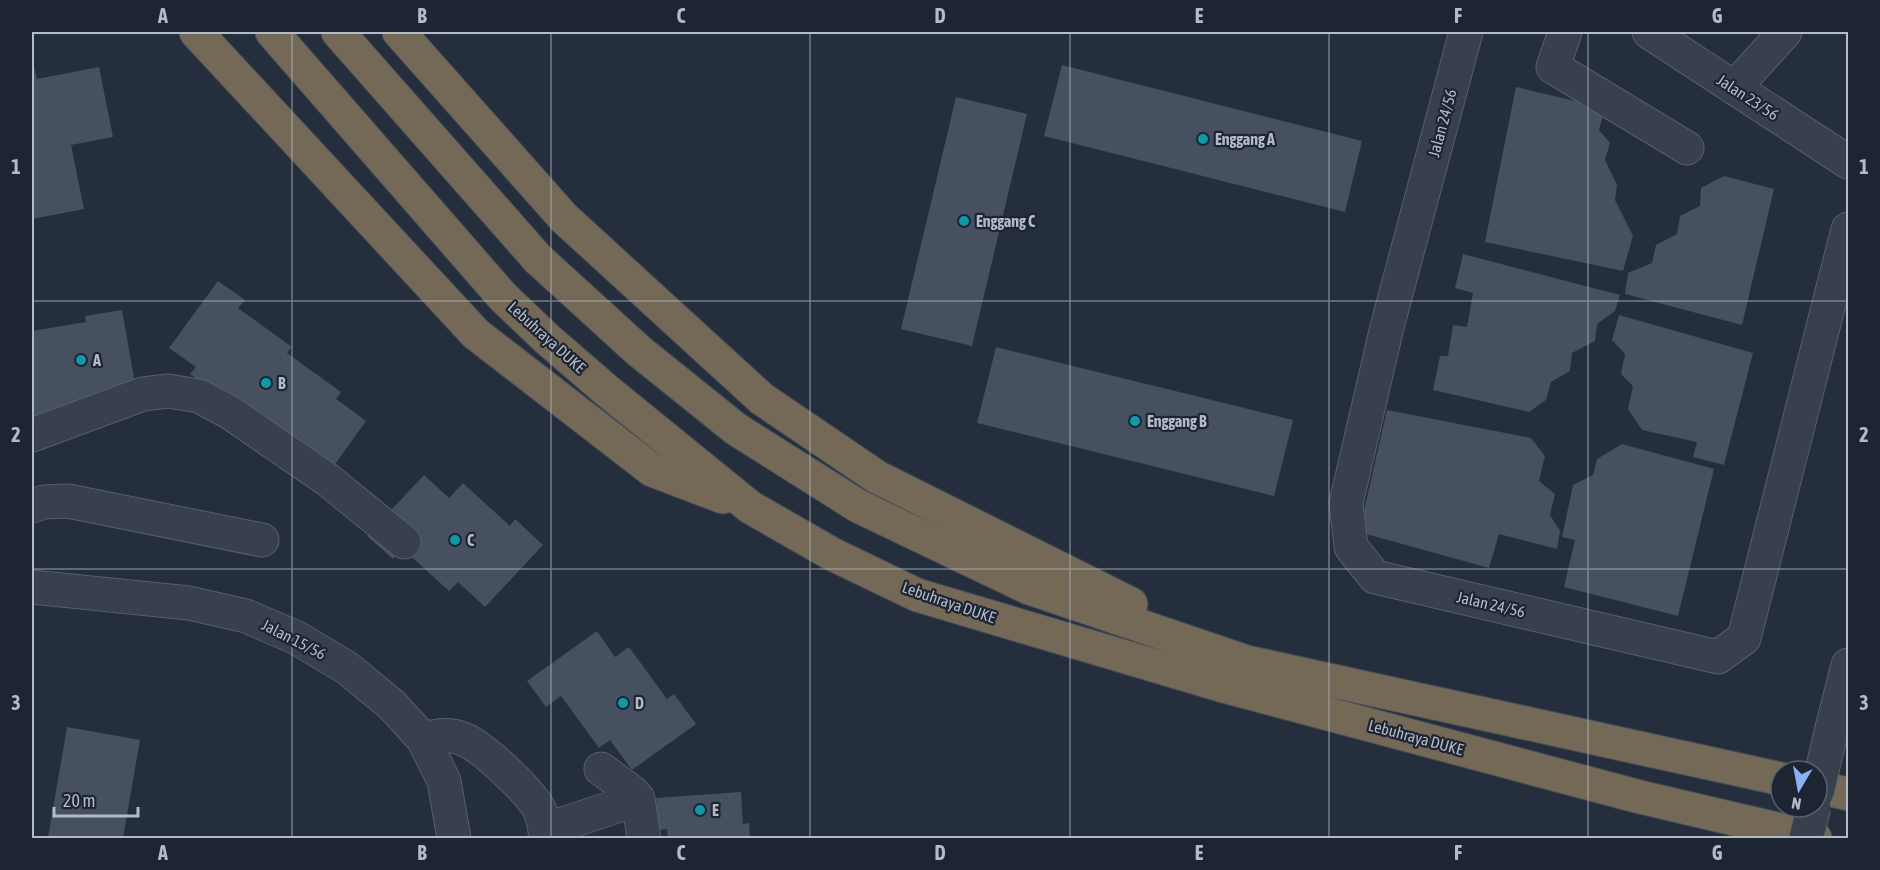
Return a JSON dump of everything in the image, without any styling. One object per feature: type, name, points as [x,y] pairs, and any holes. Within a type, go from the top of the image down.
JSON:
[{"type":"highway","points":[[196,32],[476,334],[652,470],[750,507]]},
{"type":"highway","name":"Lebuhraya DUKE","points":[[273,32],[503,297],[546,338],[750,507],[832,554],[917,595],[1220,686],[1640,796],[1815,838]]},
{"type":"highway","points":[[338,32],[538,259],[639,351],[736,429],[858,506],[1029,588],[1247,662],[1769,776]]},
{"type":"highway","points":[[399,32],[564,219],[762,399],[877,477],[1247,662]]},
{"type":"highway","points":[[1829,790],[1848,794]]},
{"type":"street","name":"Jalan 24/56","points":[[1466,32],[1387,327],[1346,503],[1351,547],[1375,577],[1718,657],[1744,638],[1848,229]]},
{"type":"street","points":[[1565,32],[1553,67],[1687,148]]},
{"type":"street","name":"Jalan 23/56","points":[[1649,32],[1848,162]]},
{"type":"street","points":[[1734,88],[1785,32]]},
{"type":"street","points":[[32,435],[143,394],[168,391],[200,396],[228,412],[328,480],[404,542]]},
{"type":"street","points":[[32,506],[44,502],[68,501],[262,540]]},
{"type":"street","name":"Jalan 15/56","points":[[32,587],[189,603],[246,616],[297,638],[347,668],[392,705],[423,739],[444,781],[454,838]]},
{"type":"street","points":[[1825,759],[1848,665]]},
{"type":"street","points":[[423,739],[446,734],[464,739],[482,750],[532,798],[541,813],[545,834],[638,799]]},
{"type":"street","points":[[601,769],[633,792],[638,799],[644,838]]},
{"type":"street","points":[[1806,838],[1811,819]]},
{"type":"building","points":[[32,58],[37,79],[99,67],[113,137],[71,145],[84,209],[32,219]]},
{"type":"building","name":"Enggang A","points":[[1062,65],[1362,141],[1345,212],[1044,136]]},
{"type":"building","points":[[1516,87],[1605,108],[1599,130],[1610,143],[1605,160],[1617,185],[1615,200],[1633,236],[1623,271],[1485,242]]},
{"type":"building","name":"Enggang C","points":[[956,97],[1027,114],[972,346],[901,329]]},
{"type":"building","points":[[1724,176],[1774,189],[1742,325],[1625,294],[1628,273],[1652,263],[1656,245],[1677,234],[1680,216],[1700,206],[1701,188]]},
{"type":"building","points":[[1463,254],[1620,295],[1615,311],[1597,324],[1595,341],[1572,353],[1570,371],[1551,382],[1546,400],[1529,412],[1433,390],[1440,356],[1448,356],[1453,325],[1467,327],[1473,293],[1455,288]]},
{"type":"building","name":"B","points":[[218,281],[245,300],[238,308],[292,347],[287,353],[341,392],[336,399],[366,421],[318,488],[244,412],[190,374],[196,367],[169,348]]},
{"type":"building","name":"A","points":[[122,310],[136,389],[32,428],[32,331],[86,322],[85,316]]},
{"type":"building","points":[[1619,315],[1753,353],[1724,465],[1693,457],[1697,442],[1642,430],[1628,409],[1633,386],[1621,374],[1625,354],[1612,340]]},
{"type":"building","name":"Enggang B","points":[[996,347],[1293,420],[1274,496],[977,423]]},
{"type":"building","points":[[1387,410],[1531,438],[1545,456],[1539,481],[1555,494],[1550,515],[1560,531],[1557,549],[1499,534],[1489,568],[1359,532]]},
{"type":"building","points":[[1622,444],[1714,469],[1678,616],[1564,587],[1575,540],[1562,537],[1573,485],[1593,475],[1597,459]]},
{"type":"building","name":"C","points":[[424,475],[449,498],[463,483],[510,526],[515,519],[543,545],[485,607],[458,582],[449,591],[402,548],[393,559],[367,536]]},
{"type":"building","name":"D","points":[[597,631],[615,657],[629,647],[667,699],[674,694],[696,724],[632,770],[610,740],[599,748],[561,696],[546,707],[527,681]]},
{"type":"building","points":[[67,727],[140,740],[123,838],[48,838]]},
{"type":"building","name":"E","points":[[741,792],[743,824],[749,823],[750,838],[668,838],[667,829],[659,830],[656,798]]},
{"type":"place","name":"Enggang A","points":[[1203,139]]},
{"type":"place","name":"Enggang C","points":[[964,221]]},
{"type":"place","name":"A","points":[[81,360]]},
{"type":"place","name":"B","points":[[266,383]]},
{"type":"place","name":"Enggang B","points":[[1135,421]]},
{"type":"place","name":"C","points":[[455,540]]},
{"type":"place","name":"D","points":[[623,703]]},
{"type":"place","name":"E","points":[[700,810]]}]
